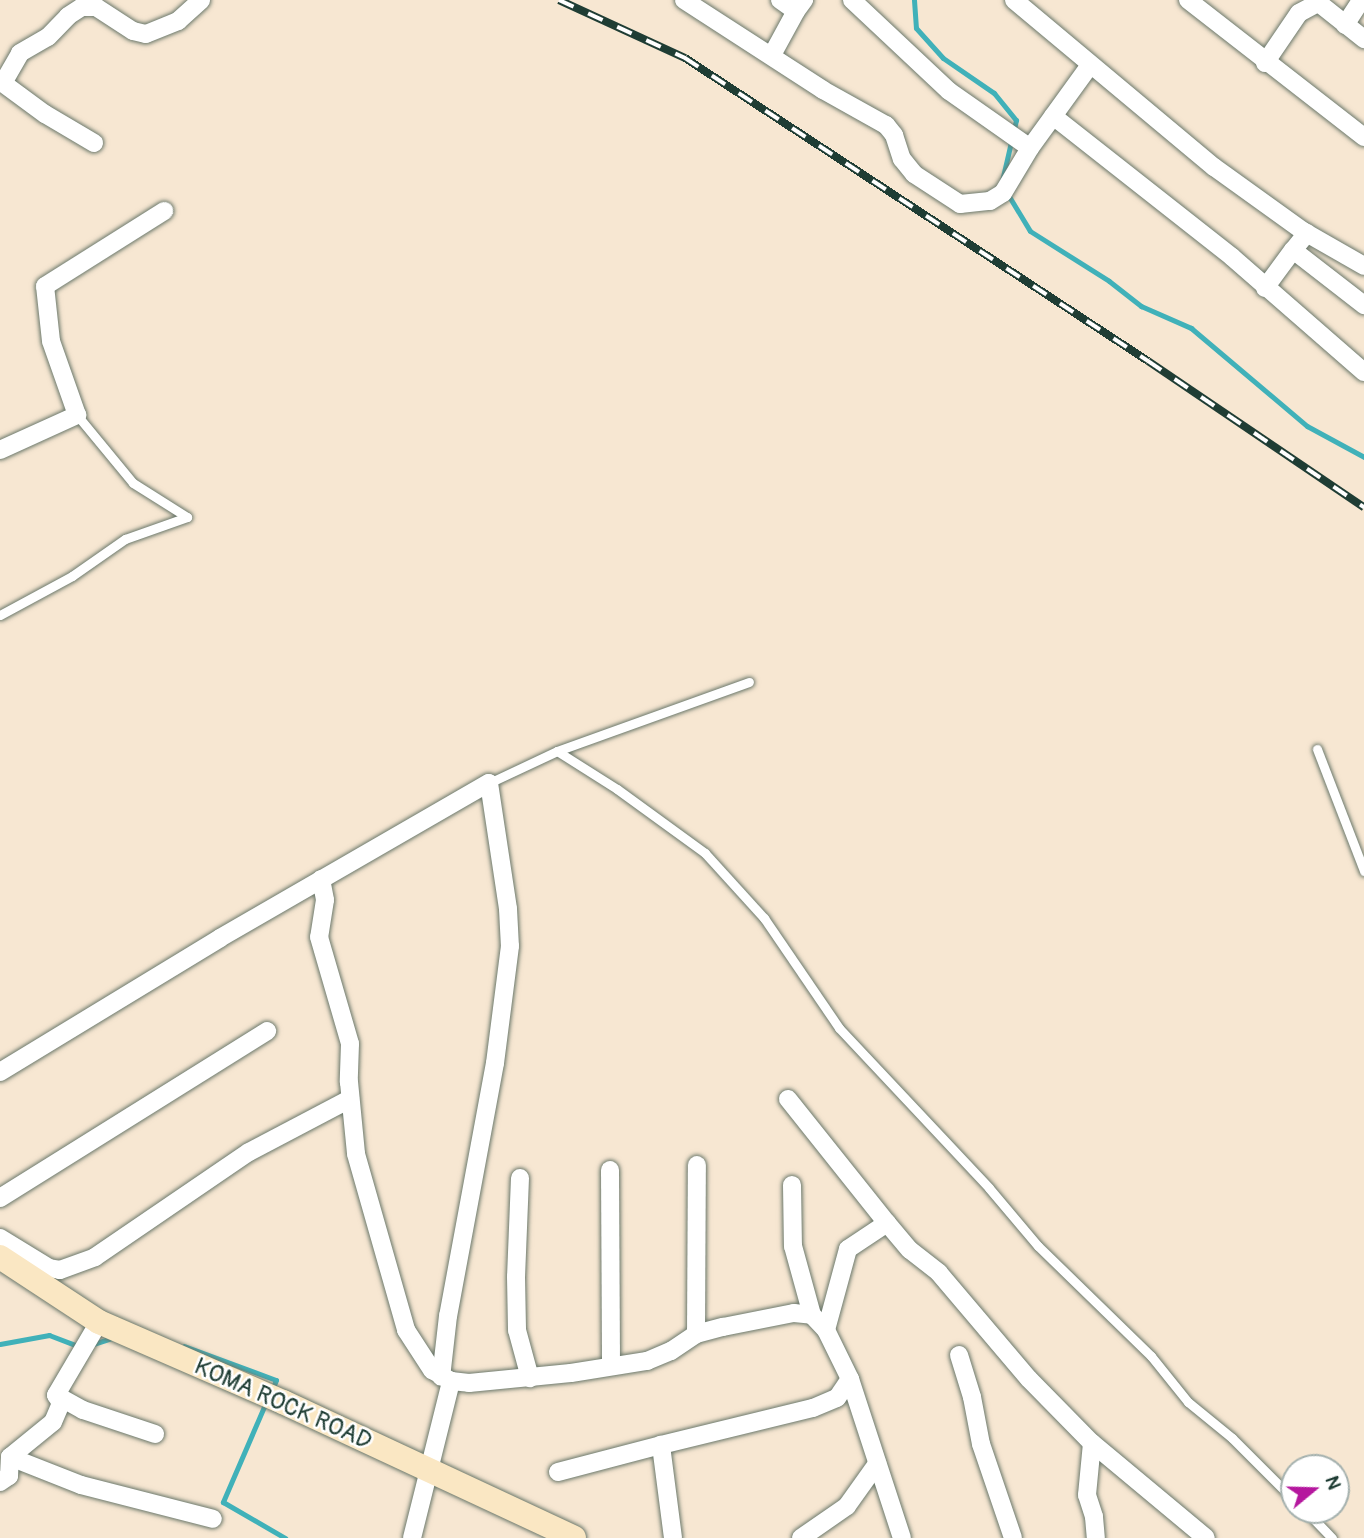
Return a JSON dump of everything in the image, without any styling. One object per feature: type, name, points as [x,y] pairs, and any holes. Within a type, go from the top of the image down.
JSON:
[{"type":"main road","name":"KOMA ROCK ROAD","points":[[0,1257],[110,1327],[269,1396],[574,1538]]},
{"type":"street","points":[[94,143],[45,114],[2,82],[20,53],[48,37],[75,10],[89,5],[133,31],[146,34],[178,21],[201,0]]},
{"type":"street","points":[[684,0],[823,90],[886,125],[894,135],[902,159],[914,174],[960,204],[990,201],[1003,193],[1030,148],[1090,65]]},
{"type":"street","points":[[772,55],[800,5],[780,0]]},
{"type":"street","points":[[852,0],[949,91],[1030,148]]},
{"type":"street","points":[[1014,0],[1214,167],[1307,233],[1364,266]]},
{"type":"street","points":[[1188,0],[1265,63],[1364,137]]},
{"type":"street","points":[[1345,24],[1362,0]]},
{"type":"street","points":[[1265,63],[1299,13],[1316,1],[1364,39]]},
{"type":"street","points":[[1053,116],[1232,257],[1364,372]]},
{"type":"street","points":[[0,450],[77,415],[51,341],[46,286],[164,211]]},
{"type":"street","points":[[1265,288],[1307,233]]},
{"type":"street","points":[[1293,250],[1364,305]]},
{"type":"street","points":[[0,1072],[321,879],[489,783],[506,886],[510,946],[495,1063],[449,1316],[446,1379],[412,1538]]},
{"type":"street","points":[[321,879],[325,900],[319,937],[327,974],[347,1024],[350,1044],[350,1099],[356,1154],[406,1330],[420,1354],[446,1379],[469,1383],[530,1378],[658,1357],[696,1334],[794,1313],[811,1315]]},
{"type":"street","points":[[0,1198],[267,1031]]},
{"type":"street","points":[[0,1238],[49,1268],[60,1270],[95,1257],[248,1152],[350,1099]]},
{"type":"street","points":[[788,1099],[910,1250],[939,1273],[1029,1379],[1091,1443],[1189,1532],[1206,1538]]},
{"type":"street","points":[[696,1334],[697,1165]]},
{"type":"street","points":[[610,1170],[611,1365]]},
{"type":"street","points":[[520,1178],[517,1330],[530,1378]]},
{"type":"street","points":[[792,1185],[793,1246],[811,1315],[826,1330],[850,1379],[902,1538]]},
{"type":"street","points":[[826,1330],[848,1249],[887,1223]]},
{"type":"street","points":[[56,1395],[110,1327]]},
{"type":"street","points":[[959,1355],[972,1397],[981,1444],[1013,1538]]},
{"type":"street","points":[[558,1472],[813,1408],[837,1398],[850,1379]]},
{"type":"street","points":[[56,1395],[83,1410],[155,1434]]},
{"type":"street","points":[[0,1482],[9,1476],[10,1457],[53,1422],[61,1403],[56,1395]]},
{"type":"street","points":[[1091,1443],[1087,1494],[1094,1517],[1096,1538]]},
{"type":"street","points":[[661,1445],[673,1538]]},
{"type":"street","points":[[10,1457],[81,1485],[213,1519]]},
{"type":"street","points":[[801,1538],[847,1506],[877,1464]]},
{"type":"lane","points":[[0,615],[72,576],[125,539],[187,517],[133,483],[77,415]]},
{"type":"lane","points":[[489,783],[557,751],[749,682]]},
{"type":"lane","points":[[1317,749],[1364,871]]},
{"type":"lane","points":[[557,751],[617,789],[705,853],[764,918],[839,1028],[989,1188],[1038,1245],[1151,1356],[1188,1402],[1232,1438],[1280,1486]]},
{"type":"lane","points":[[1318,1524],[1332,1538]]},
{"type":"waterway","points":[[914,0],[916,28],[943,58],[994,93],[1016,120],[1002,181]]},
{"type":"waterway","points":[[1007,193],[1030,231],[1109,281],[1141,306],[1191,328],[1307,426],[1364,457]]},
{"type":"waterway","points":[[0,1344],[49,1335],[81,1347]]},
{"type":"waterway","points":[[90,1345],[114,1337]]},
{"type":"waterway","points":[[184,1346],[276,1380],[272,1390]]},
{"type":"waterway","points":[[266,1402],[223,1502],[285,1538]]},
{"type":"railway","points":[[559,0],[685,58],[1148,361],[1364,507]]}]
